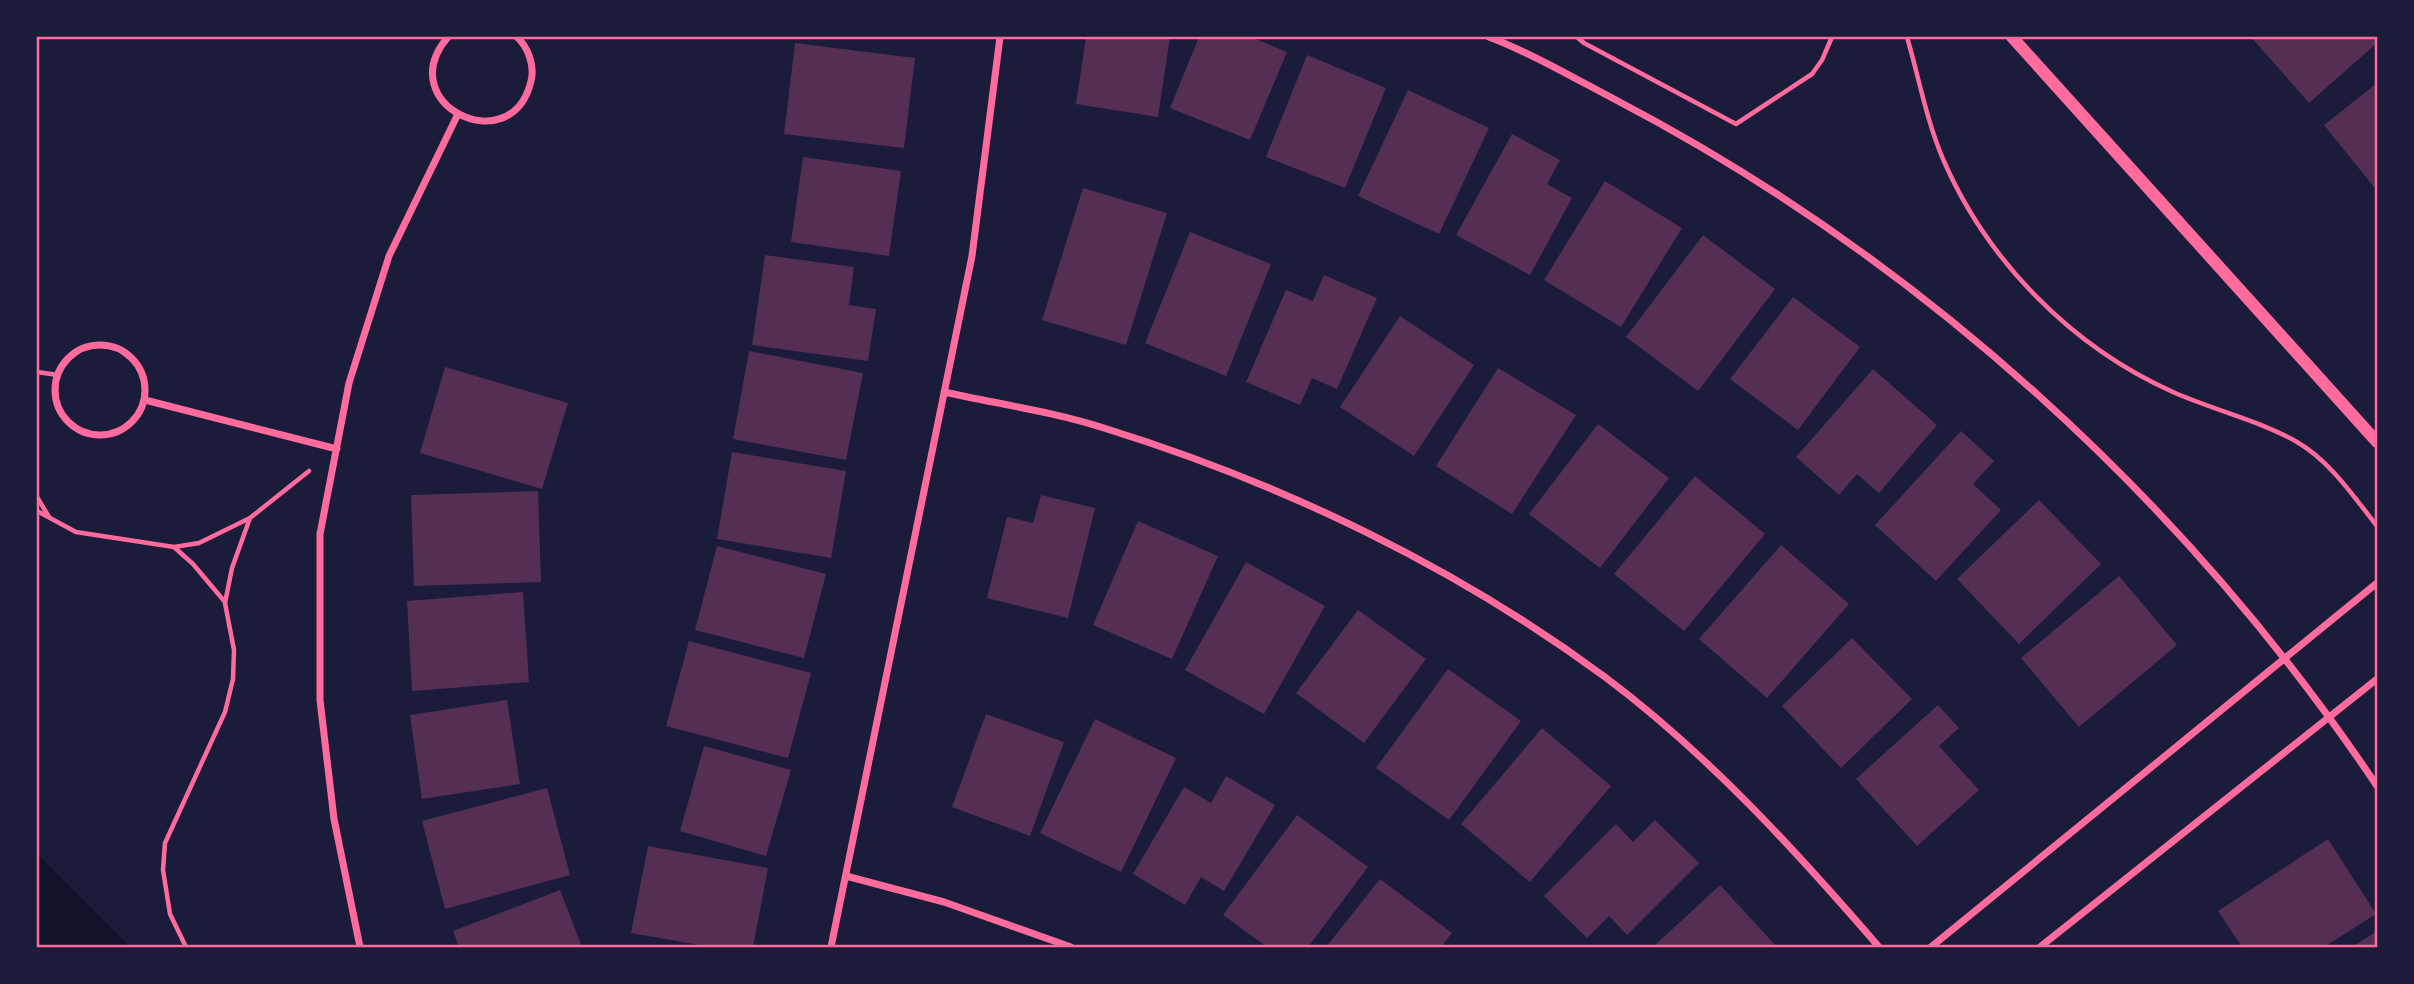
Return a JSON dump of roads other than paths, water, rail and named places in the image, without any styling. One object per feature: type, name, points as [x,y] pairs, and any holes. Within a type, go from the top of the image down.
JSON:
[{"type":"street","points":[[448,37],[439,47],[433,66],[434,85],[443,102],[457,116],[476,122],[495,120],[513,112],[526,97],[532,79],[531,59],[517,37]]},
{"type":"street","points":[[831,947],[972,256],[1000,37]]},
{"type":"street","points":[[1489,37],[1513,46],[1683,135],[1811,216],[1943,315],[2066,422],[2177,531],[2331,716],[2377,786]]},
{"type":"street","points":[[1513,46],[1516,37]]},
{"type":"street","points":[[2012,37],[2377,442]]},
{"type":"street","points":[[360,947],[334,819],[320,700],[320,534],[349,383],[389,256],[457,116]]},
{"type":"street","points":[[93,346],[111,346],[127,353],[139,366],[146,382],[145,400],[138,417],[125,429],[108,435],[90,435],[74,428],[62,415],[55,399],[58,375],[63,365],[76,352],[93,346]]},
{"type":"street","points":[[944,392],[1106,428],[1193,459],[1323,511],[1457,579],[1605,678],[1704,761],[1803,859],[1879,947]]},
{"type":"street","points":[[145,400],[337,449]]},
{"type":"street","points":[[1931,947],[2377,583]]},
{"type":"street","points":[[2040,947],[2377,679]]},
{"type":"street","points":[[846,876],[944,902],[1071,947]]}]
